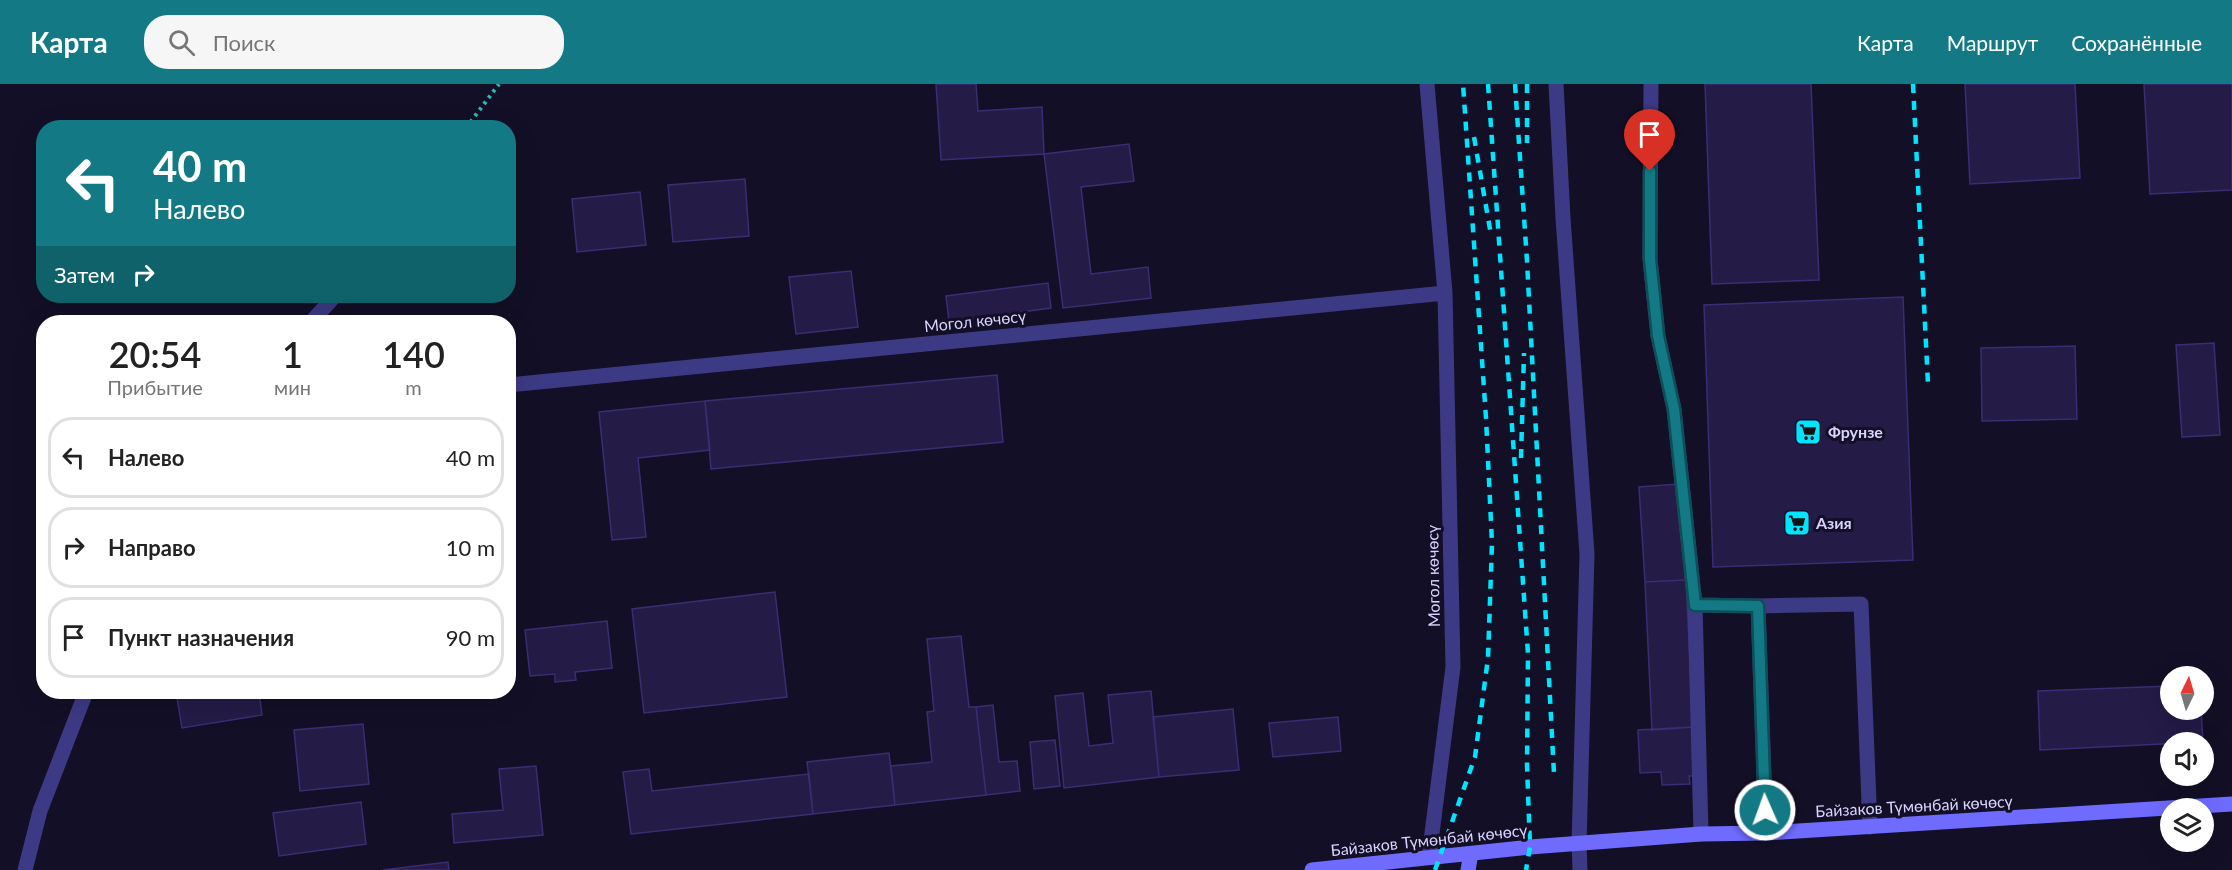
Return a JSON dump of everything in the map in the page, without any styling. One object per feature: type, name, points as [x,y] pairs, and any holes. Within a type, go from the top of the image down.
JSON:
[{"type":"main road","name":"Байзаков Түмөнбай көчөсү","points":[[1312,870],[1429,857],[1701,834],[1766,833],[2232,804]]},
{"type":"main road","points":[[1468,870],[1472,854]]},
{"type":"street","name":"Могол көчөсү","points":[[1427,84],[1445,293],[1453,667],[1429,857]]},
{"type":"street","points":[[1556,84],[1587,554],[1580,870]]},
{"type":"street","points":[[1651,84],[1650,259],[1658,336],[1674,409],[1695,605],[1701,834]]},
{"type":"street","name":"Могол көчөсү","points":[[516,384],[1445,293]]},
{"type":"street","points":[[318,315],[329,303]]},
{"type":"street","points":[[1695,605],[1861,604],[1870,826]]},
{"type":"street","points":[[1758,606],[1766,833]]},
{"type":"street","points":[[26,870],[40,811],[83,699]]},
{"type":"path","points":[[472,120],[499,84]]},
{"type":"building","points":[[936,84],[976,84],[978,111],[1042,107],[1044,154],[941,160]]},
{"type":"building","points":[[1705,84],[1811,84],[1819,280],[1712,284]]},
{"type":"building","points":[[1965,84],[2075,84],[2080,178],[1970,184]]},
{"type":"building","points":[[2144,84],[2232,84],[2232,190],[2150,194]]},
{"type":"building","points":[[1129,144],[1134,181],[1081,187],[1091,274],[1148,267],[1151,298],[1063,308],[1044,154]]},
{"type":"building","points":[[745,179],[749,236],[673,242],[668,185]]},
{"type":"building","points":[[640,192],[646,245],[577,252],[572,199]]},
{"type":"building","points":[[851,271],[858,327],[796,334],[789,277]]},
{"type":"building","points":[[1048,283],[1051,308],[949,322],[946,296]]},
{"type":"building","name":"Фрунзе","points":[[1903,297],[1913,560],[1713,567],[1704,305]]},
{"type":"building","points":[[2214,343],[2220,435],[2182,437],[2176,345]]},
{"type":"building","points":[[2075,346],[2077,419],[1982,421],[1981,348]]},
{"type":"building","points":[[997,375],[1003,442],[711,469],[705,401]]},
{"type":"building","points":[[705,401],[710,450],[638,458],[646,537],[612,540],[599,412]]},
{"type":"building","points":[[1678,484],[1686,580],[1645,582],[1639,487]]},
{"type":"building","points":[[1686,580],[1693,727],[1652,730],[1645,582]]},
{"type":"building","points":[[775,592],[787,697],[644,713],[632,609]]},
{"type":"building","points":[[607,621],[612,668],[575,672],[576,680],[555,682],[555,674],[530,676],[525,630]]},
{"type":"building","points":[[961,636],[969,707],[976,707],[986,795],[895,805],[891,766],[932,762],[927,712],[934,711],[927,639]]},
{"type":"building","points":[[2160,686],[2160,720],[2202,720],[2202,732],[2160,732],[2160,744],[2040,750],[2038,691]]},
{"type":"building","points":[[1151,691],[1159,777],[1064,788],[1055,696],[1083,693],[1089,746],[1113,743],[1108,695]]},
{"type":"building","points":[[177,699],[260,699],[262,715],[182,728]]},
{"type":"building","points":[[993,705],[999,762],[1017,761],[1020,791],[986,795],[976,707]]},
{"type":"building","points":[[1233,709],[1239,770],[1159,777],[1153,717]]},
{"type":"building","points":[[1338,717],[1341,751],[1273,757],[1269,723]]},
{"type":"building","points":[[363,724],[369,784],[300,791],[294,730]]},
{"type":"building","points":[[1693,727],[1696,776],[1689,776],[1690,784],[1662,785],[1661,772],[1640,773],[1638,730]]},
{"type":"building","points":[[1055,740],[1060,786],[1034,789],[1030,742]]},
{"type":"building","points":[[889,753],[895,805],[813,814],[807,762]]},
{"type":"building","points":[[536,766],[543,835],[454,843],[452,814],[503,810],[499,769]]},
{"type":"building","points":[[649,769],[652,791],[809,774],[813,814],[631,834],[623,772]]},
{"type":"building","points":[[361,802],[366,844],[279,856],[273,813]]},
{"type":"building","points":[[448,862],[449,870],[383,870]]},
{"type":"railway","points":[[1435,870],[1475,757],[1488,658],[1492,543],[1486,418],[1463,84]]},
{"type":"railway","points":[[1488,84],[1528,654],[1527,765],[1530,847],[1526,870]]},
{"type":"railway","points":[[1515,84],[1527,261],[1554,774]]},
{"type":"railway","points":[[1527,84],[1527,143]]},
{"type":"railway","points":[[1913,84],[1928,384]]},
{"type":"railway","points":[[1474,137],[1491,235]]},
{"type":"railway","points":[[1521,458],[1524,353]]},
{"type":"place","name":"Фрунзе","points":[[1808,432]]},
{"type":"place","name":"Азия","points":[[1797,523]]},
{"type":"route","points":[[1650,171],[1650,259],[1658,336],[1674,409],[1695,605],[1758,606],[1765,810]]}]
